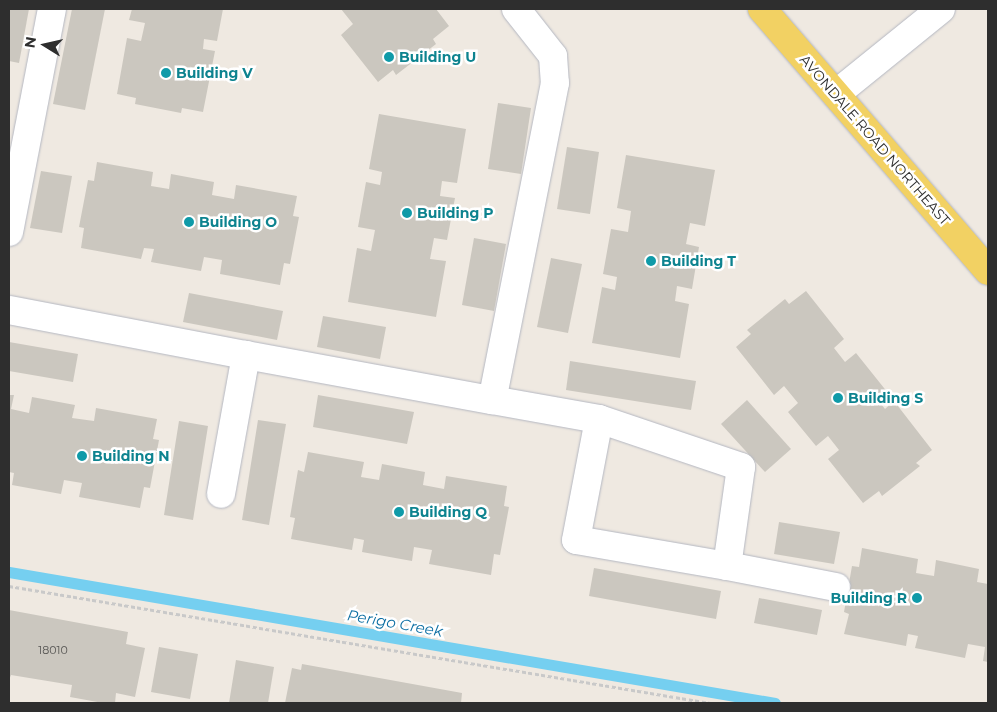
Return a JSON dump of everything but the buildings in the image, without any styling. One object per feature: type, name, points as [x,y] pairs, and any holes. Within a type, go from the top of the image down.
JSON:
[{"type":"main road","name":"AVONDALE ROAD NORTHEAST","points":[[762,9],[988,272]]},
{"type":"lane","points":[[9,232],[52,9]]},
{"type":"lane","points":[[492,400],[555,82],[553,56],[516,9]]},
{"type":"lane","points":[[836,94],[941,9]]},
{"type":"lane","points":[[9,310],[599,419],[741,467],[727,566]]},
{"type":"lane","points":[[221,494],[246,355]]},
{"type":"lane","points":[[599,419],[576,540],[836,587]]},
{"type":"path","points":[[9,586],[710,703]]},
{"type":"waterway","name":"Perigo Creek","points":[[9,572],[775,703]]},
{"type":"place","name":"Building U","points":[[389,57]]},
{"type":"place","name":"Building V","points":[[166,73]]},
{"type":"place","name":"Building P","points":[[407,213]]},
{"type":"place","name":"Building O","points":[[189,222]]},
{"type":"place","name":"Building T","points":[[651,261]]},
{"type":"place","name":"Building S","points":[[838,398]]},
{"type":"place","name":"Building N","points":[[82,456]]},
{"type":"place","name":"Building Q","points":[[399,512]]},
{"type":"place","name":"Building R","points":[[917,598]]}]
